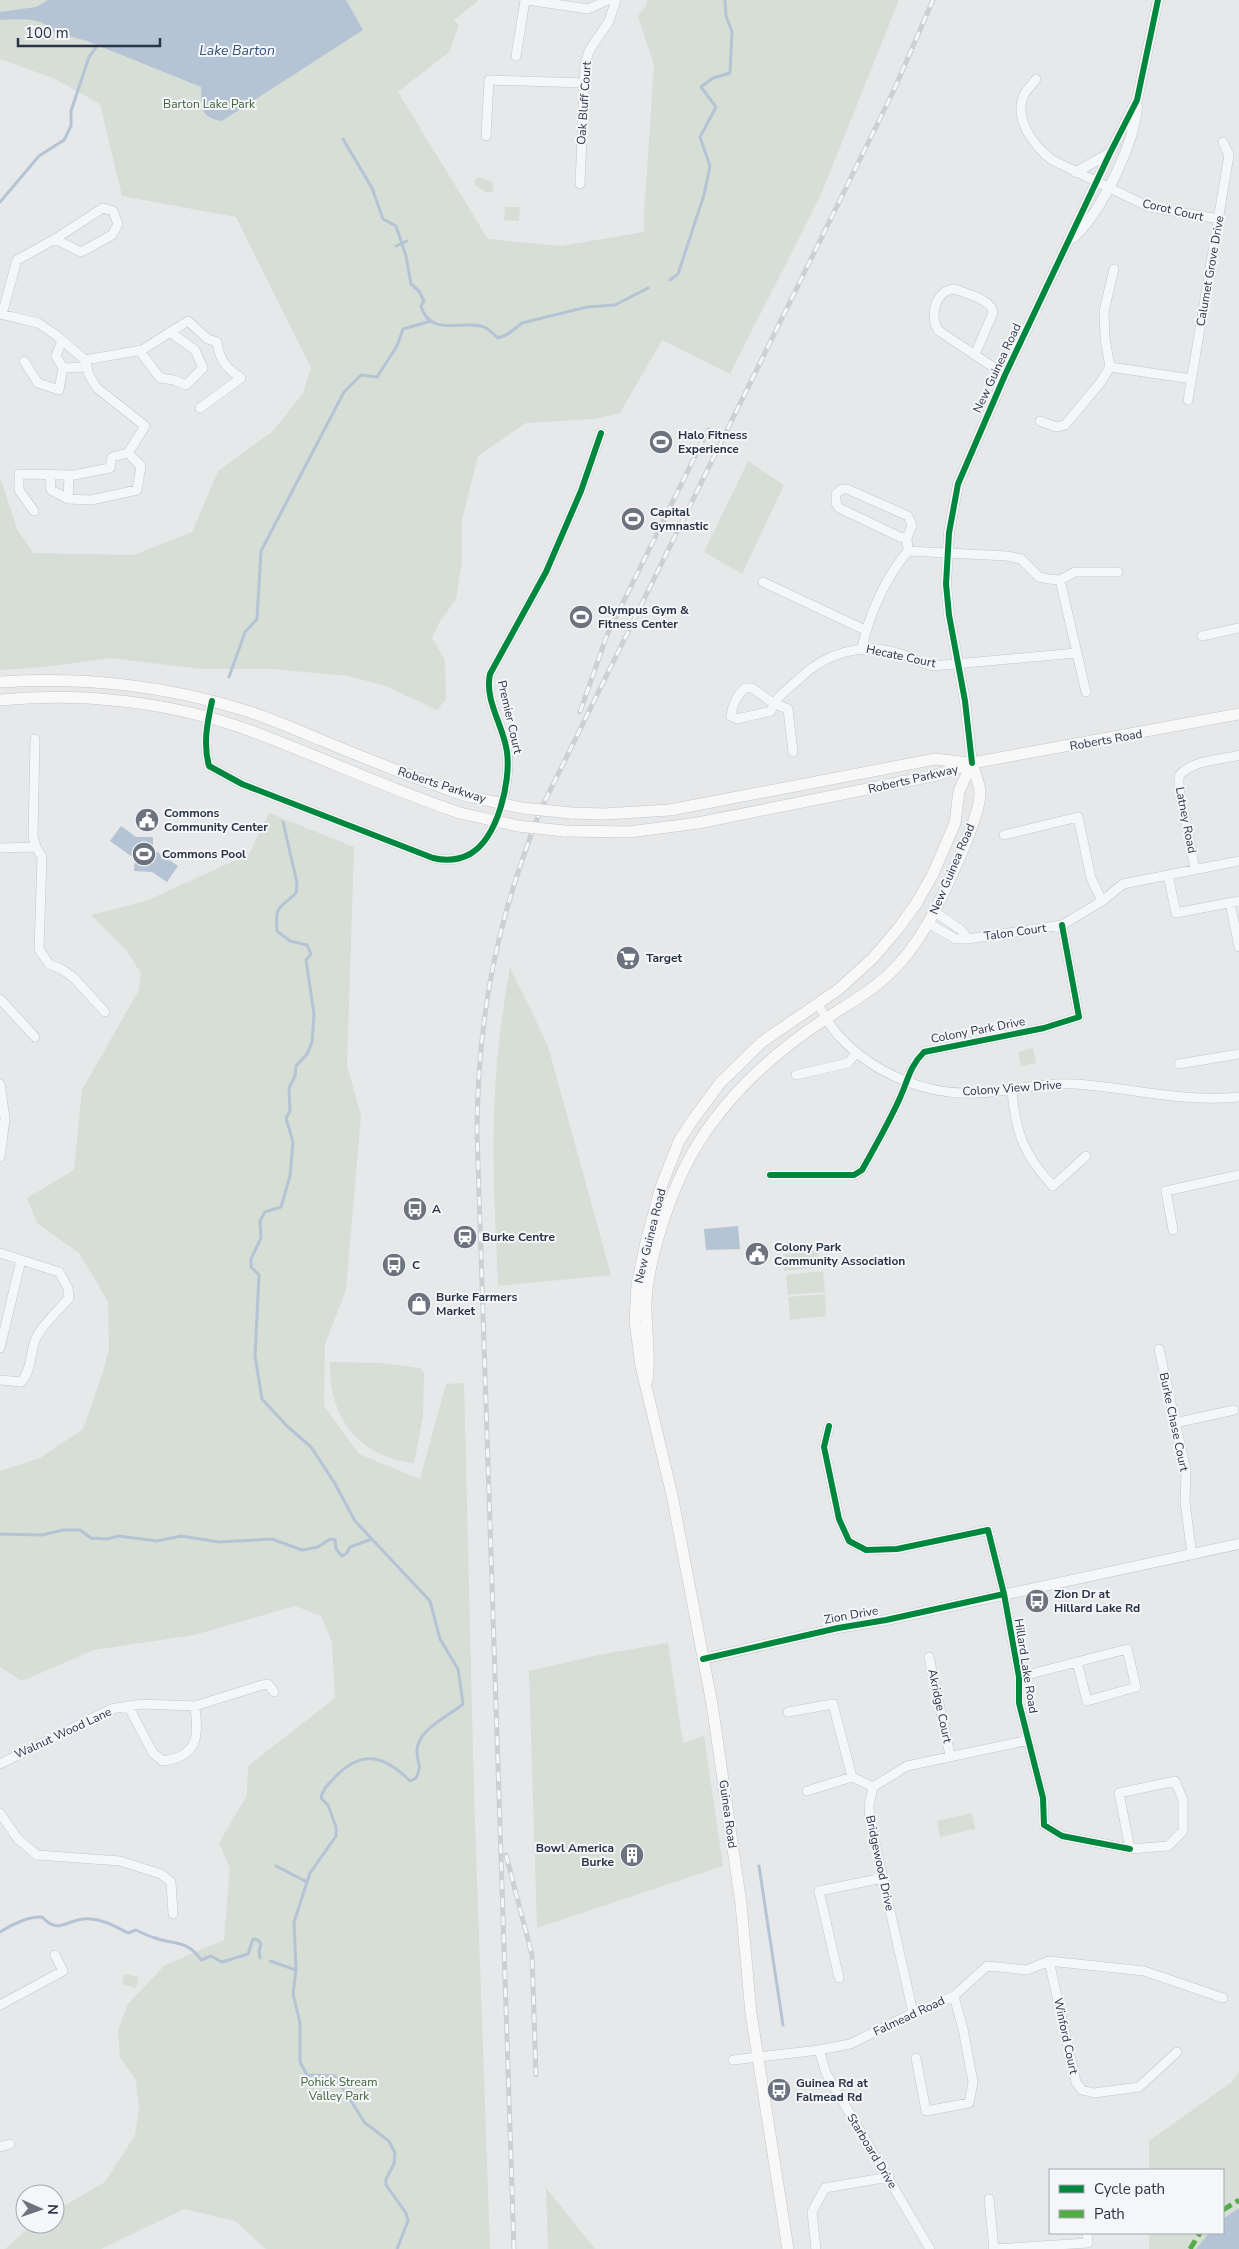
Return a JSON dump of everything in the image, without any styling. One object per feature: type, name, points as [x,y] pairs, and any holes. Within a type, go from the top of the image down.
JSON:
[{"type":"main road","name":"Roberts Parkway","points":[[0,682],[48,679],[151,687],[212,701],[262,716],[421,780],[467,796],[522,808],[571,813],[604,814],[670,810],[935,760],[972,763]]},
{"type":"main road","name":"Roberts Parkway","points":[[0,700],[49,697],[100,699],[142,704],[208,718],[250,730],[427,802],[518,826],[564,831],[629,832],[698,823],[937,775],[972,763]]},
{"type":"main road","name":"Roberts Road","points":[[972,763],[1239,714]]},
{"type":"main road","name":"New Guinea Road","points":[[640,1320],[666,1215],[693,1152],[718,1115],[748,1080],[773,1057],[826,1018],[849,1005],[887,976],[914,944],[935,912],[963,848],[980,793],[972,763]]},
{"type":"main road","name":"New Guinea Road","points":[[646,1383],[649,1365],[640,1320],[637,1285],[646,1242],[664,1179],[679,1141],[704,1103],[737,1066],[762,1042],[839,989],[873,958],[897,930],[916,904],[933,874],[955,823],[959,790],[972,763]]},
{"type":"main road","name":"Guinea Road","points":[[646,1383],[672,1495],[703,1658],[741,1904],[745,1960],[788,2249]]},
{"type":"street","points":[[516,56],[526,0],[588,9],[608,0]]},
{"type":"street","name":"Oak Bluff Court","points":[[580,184],[585,65],[589,51],[609,21],[616,0]]},
{"type":"street","name":"New Guinea Road","points":[[1069,242],[1086,226],[1109,188],[1136,123],[1137,100],[1158,0]]},
{"type":"street","name":"Corot Court","points":[[1036,79],[1025,94],[1022,103],[1024,123],[1029,136],[1038,150],[1076,172],[1149,207],[1219,219]]},
{"type":"street","points":[[486,136],[488,80],[584,83]]},
{"type":"street","name":"New Guinea Road","points":[[972,763],[946,584],[952,510],[958,484],[1005,376],[1137,100]]},
{"type":"street","name":"Calumet Grove Drive","points":[[1188,400],[1229,155],[1223,142]]},
{"type":"street","points":[[1076,172],[1110,153]]},
{"type":"street","points":[[34,511],[18,490],[18,474],[69,475],[110,468],[112,457],[128,453],[145,426],[97,388],[89,375],[86,364],[62,340],[38,323],[1,314],[17,260],[55,239],[103,208],[113,211],[118,224],[112,236],[81,252],[55,239]]},
{"type":"street","points":[[1040,421],[1056,427],[1065,425],[1100,383],[1110,367],[1105,338],[1104,311],[1114,269]]},
{"type":"street","points":[[975,354],[993,313],[992,308],[988,303],[955,289],[949,289],[942,293],[932,316],[934,324],[939,331],[1005,376]]},
{"type":"street","points":[[63,368],[139,350],[188,322],[208,339],[217,342],[219,355],[226,368],[241,378],[200,408]]},
{"type":"street","points":[[139,350],[160,378],[174,380],[186,385],[203,368],[195,350],[170,332]]},
{"type":"street","points":[[24,361],[38,383],[59,390],[63,368],[56,356],[62,340]]},
{"type":"street","points":[[1110,367],[1192,379]]},
{"type":"street","name":"Premier Court","points":[[212,701],[208,718],[205,752],[209,766],[242,784],[433,858],[458,858],[476,850],[498,816],[508,774],[507,752],[490,695],[490,674],[546,572],[581,491],[601,433]]},
{"type":"street","points":[[50,475],[51,490],[68,499],[91,500],[137,490],[141,466],[128,453]]},
{"type":"street","points":[[68,499],[69,475]]},
{"type":"street","points":[[862,648],[865,630],[897,564],[908,551],[907,538],[912,525],[908,516],[847,489],[842,489],[836,494],[836,503],[839,508],[900,537],[907,538]]},
{"type":"street","points":[[908,551],[1007,556],[1021,559],[1039,577],[1060,580],[1075,572],[1118,572]]},
{"type":"street","points":[[1060,580],[1086,692]]},
{"type":"street","points":[[763,582],[865,630]]},
{"type":"street","points":[[1202,636],[1239,628]]},
{"type":"street","name":"Hecate Court","points":[[793,752],[788,708],[773,703],[752,688],[745,688],[739,693],[732,710],[731,716],[737,719],[771,712],[773,703],[821,661],[842,652],[862,648],[900,654],[916,662],[933,666],[1076,653]]},
{"type":"street","points":[[35,739],[33,837],[36,848],[42,857],[39,949],[48,964],[61,969],[72,977],[105,1012]]},
{"type":"street","name":"Latney Road","points":[[1196,869],[1178,776],[1184,769],[1194,765],[1239,755]]},
{"type":"street","points":[[1004,835],[1078,817],[1091,878],[1102,901]]},
{"type":"street","points":[[0,848],[36,848]]},
{"type":"street","name":"Latney Road","points":[[1102,901],[1123,884],[1239,861]]},
{"type":"street","points":[[1168,875],[1176,913],[1235,902],[1239,947]]},
{"type":"street","name":"Talon Court","points":[[928,923],[956,940],[968,939],[1062,925],[1102,901]]},
{"type":"street","name":"Talon Court","points":[[935,912],[961,930],[968,939]]},
{"type":"street","name":"Colony Park Drive","points":[[770,1175],[854,1175],[862,1170],[907,1083],[909,1072],[914,1062],[924,1052],[1044,1028],[1079,1016],[1062,925]]},
{"type":"street","points":[[0,999],[35,1037]]},
{"type":"street","name":"Colony View Drive","points":[[818,1004],[838,1036],[856,1053],[873,1065],[907,1083],[958,1093],[978,1093],[1070,1084],[1106,1086],[1158,1096],[1189,1099],[1239,1097]]},
{"type":"street","points":[[796,1075],[848,1063],[856,1053]]},
{"type":"street","points":[[1179,1064],[1239,1054]]},
{"type":"street","points":[[0,1084],[5,1119],[0,1157]]},
{"type":"street","points":[[1012,1090],[1014,1116],[1020,1136],[1038,1170],[1053,1186],[1086,1156]]},
{"type":"street","points":[[1173,1230],[1166,1191],[1239,1175]]},
{"type":"street","points":[[0,1253],[59,1272],[68,1288],[69,1298],[44,1325],[36,1339],[27,1375],[21,1382],[0,1380]]},
{"type":"street","points":[[0,1348],[22,1260]]},
{"type":"street","name":"Burke Chase Court","points":[[1159,1349],[1186,1471],[1185,1502],[1192,1555]]},
{"type":"street","points":[[1175,1423],[1234,1410]]},
{"type":"street","name":"Hillard Lake Road","points":[[829,1426],[824,1447],[839,1519],[849,1541],[866,1550],[897,1549],[988,1530],[1004,1594],[1019,1678],[1019,1703],[1043,1798],[1044,1825],[1062,1836],[1130,1849],[1168,1846],[1182,1832],[1182,1800],[1175,1781],[1120,1793],[1130,1849]]},
{"type":"street","name":"Zion Drive","points":[[703,1658],[1239,1544]]},
{"type":"street","points":[[1019,1678],[1077,1662],[1127,1649],[1136,1687],[1087,1701],[1077,1662]]},
{"type":"street","name":"Akridge Court","points":[[929,1657],[950,1755]]},
{"type":"street","name":"Walnut Wood Lane","points":[[0,1764],[111,1709],[141,1704],[195,1706],[268,1684],[274,1692]]},
{"type":"street","points":[[788,1712],[833,1704],[852,1777]]},
{"type":"street","name":"Walnut Wood Lane","points":[[128,1706],[153,1753],[163,1761],[174,1760],[194,1746],[198,1734],[195,1706]]},
{"type":"street","points":[[807,1791],[852,1777],[873,1787],[907,1766],[950,1755],[1029,1740]]},
{"type":"street","name":"Bridgewood Drive","points":[[873,1787],[868,1806],[870,1821],[914,2013]]},
{"type":"street","points":[[0,1813],[18,1839],[37,1855],[120,1861],[161,1874],[171,1882],[173,1914]]},
{"type":"street","points":[[839,1978],[819,1891],[883,1878]]},
{"type":"street","points":[[0,2005],[63,1970],[55,1955]]},
{"type":"street","name":"Falmead Road","points":[[733,2060],[819,2050],[850,2044],[954,1996],[987,1966],[1027,1970],[1049,1961],[1144,1971],[1223,1998]]},
{"type":"street","name":"Winford Court","points":[[1049,1961],[1076,2082],[1082,2090],[1094,2093],[1139,2087],[1177,2052]]},
{"type":"street","points":[[916,2058],[926,2111],[969,2103],[973,2082],[963,2029],[954,1996]]},
{"type":"street","name":"Starboard Drive","points":[[819,2050],[826,2073],[930,2249]]},
{"type":"street","points":[[0,2147],[10,2144]]},
{"type":"street","points":[[816,2249],[812,2212],[825,2188],[889,2177]]},
{"type":"street","points":[[989,2199],[994,2249],[1088,2244],[1087,2234]]},
{"type":"green space","name":"Barton Lake Park","points":[[0,0],[479,0],[454,20],[459,26],[449,52],[398,92],[488,239],[561,246],[644,232],[654,65],[638,16],[646,6],[647,0],[899,0],[822,192],[730,374],[662,340],[620,413],[594,419],[526,423],[478,456],[462,520],[462,561],[456,599],[439,623],[432,638],[445,660],[446,699],[437,710],[386,686],[348,676],[272,669],[201,669],[111,658],[44,667],[0,670],[0,477],[17,529],[33,553],[134,555],[192,532],[218,471],[273,431],[303,393],[311,368],[236,217],[122,196],[100,104],[55,79],[0,59]]},
{"type":"green space","points":[[479,177],[491,181],[494,187],[492,192],[487,193],[475,185],[474,180]]},
{"type":"green space","points":[[505,207],[520,207],[519,221],[504,220]]},
{"type":"green space","points":[[748,461],[784,485],[742,574],[704,552]]},
{"type":"green space","name":"Pohick Stream Valley Park","points":[[269,813],[354,847],[347,1066],[361,1115],[346,1290],[325,1344],[324,1406],[359,1454],[420,1479],[446,1384],[464,1383],[474,1793],[490,2249],[266,2249],[235,2221],[184,2209],[101,2249],[5,2249],[22,2234],[65,2234],[65,2205],[105,2182],[135,2135],[139,2108],[136,2080],[120,2058],[118,2030],[128,2004],[165,1965],[224,1940],[230,1868],[219,1843],[247,1795],[248,1766],[335,1698],[332,1642],[321,1616],[295,1606],[194,1635],[94,1650],[22,1681],[0,1667],[0,1471],[40,1458],[83,1429],[109,1349],[108,1302],[80,1254],[37,1223],[27,1198],[74,1170],[82,1090],[139,990],[141,974],[127,951],[91,915],[146,901],[249,854]]},
{"type":"green space","points":[[510,967],[548,1046],[611,1275],[498,1286],[494,1181],[495,1099],[499,1042]]},
{"type":"green space","points":[[1033,1048],[1036,1063],[1021,1066],[1018,1052]]},
{"type":"green space","points":[[817,1251],[819,1267],[784,1271],[783,1254]]},
{"type":"green space","points":[[823,1271],[825,1292],[788,1295],[786,1275]]},
{"type":"green space","points":[[825,1294],[826,1316],[790,1320],[788,1297]]},
{"type":"green space","points":[[330,1362],[383,1363],[420,1368],[424,1373],[423,1417],[414,1463],[395,1459],[377,1452],[363,1443],[351,1431],[341,1417],[335,1400],[331,1382]]},
{"type":"green space","points":[[668,1643],[683,1743],[704,1736],[723,1866],[537,1928],[529,1671],[603,1654]]},
{"type":"green space","points":[[972,1813],[975,1829],[940,1837],[937,1821]]},
{"type":"green space","points":[[124,1974],[139,1977],[136,1988],[122,1984]]},
{"type":"green space","points":[[1239,2071],[1239,2249],[1149,2249],[1149,2234],[1224,2234],[1224,2169],[1149,2169],[1149,2141],[1233,2081]]},
{"type":"green space","points":[[546,2188],[595,2249],[548,2249]]},
{"type":"water","name":"Lake Barton","points":[[48,0],[346,0],[363,30],[222,121],[209,117],[203,110],[201,87],[87,41],[55,34],[51,28],[38,21],[23,19],[0,20],[0,12],[36,7]]},
{"type":"water","name":"Commons Pool","points":[[121,826],[136,837],[153,837],[153,849],[178,866],[167,882],[152,872],[134,871],[135,859],[110,841]]},
{"type":"water","points":[[738,1226],[740,1249],[706,1250],[704,1229]]},
{"type":"water","points":[[1239,2208],[1239,2249],[1196,2249],[1208,2234],[1224,2234],[1224,2218]]},
{"type":"waterway","points":[[670,280],[678,274],[704,195],[710,166],[700,137],[716,107],[701,87],[713,78],[730,73],[732,32],[726,16],[725,0]]},
{"type":"waterway","points":[[0,202],[39,156],[64,140],[71,126],[71,111],[89,57],[97,46]]},
{"type":"waterway","points":[[343,139],[372,188],[383,219],[396,226],[406,256],[411,284],[419,291],[424,301],[421,306],[426,316],[432,322],[450,326],[478,326],[488,329],[498,338],[508,334],[522,323],[587,307],[615,305],[648,288]]},
{"type":"waterway","points":[[396,246],[407,241]]},
{"type":"waterway","points":[[229,677],[245,632],[257,619],[261,551],[344,392],[361,375],[377,377],[397,346],[403,329],[431,321]]},
{"type":"waterway","points":[[283,822],[297,883],[296,893],[279,908],[277,931],[290,941],[307,945],[311,954],[306,960],[314,1014],[312,1042],[307,1054],[296,1066],[295,1076],[289,1088],[290,1111],[286,1118],[293,1142],[290,1176],[281,1207],[265,1212],[260,1221],[261,1238],[251,1259],[251,1267],[259,1275],[255,1356],[262,1399],[287,1426],[311,1447],[334,1482],[355,1521],[430,1601],[440,1639],[458,1669],[463,1704],[434,1725],[422,1737],[418,1744],[417,1756],[419,1766],[416,1778],[410,1781],[401,1772],[383,1761],[365,1759],[346,1767],[323,1791],[321,1798],[328,1805],[336,1827],[336,1836],[310,1873],[294,1922],[296,1970],[293,1994],[300,2023],[300,2062],[307,2075],[335,2076],[365,2123],[389,2141],[395,2153],[394,2164],[386,2179],[386,2185],[406,2213],[408,2221],[397,2249]]},
{"type":"waterway","points":[[0,1534],[42,1535],[63,1530],[80,1530],[91,1538],[107,1539],[118,1536],[157,1541],[181,1536],[219,1542],[272,1539],[302,1550],[318,1547],[330,1539],[335,1540],[336,1549],[342,1556],[347,1553],[350,1547],[372,1539]]},
{"type":"waterway","points":[[276,1866],[307,1882]]},
{"type":"waterway","points":[[759,1866],[783,2025]]},
{"type":"waterway","points":[[0,1932],[20,1922],[37,1917],[42,1917],[49,1923],[60,1926],[76,1920],[91,1919],[106,1922],[128,1933],[136,1930],[152,1937],[181,1944],[191,1949],[201,1960],[211,1956],[222,1962],[248,1954],[253,1939],[258,1940],[261,1944],[260,1958]]},
{"type":"waterway","points":[[270,1961],[296,1970]]},
{"type":"railway","points":[[514,2249],[477,1132],[481,1047],[493,967],[513,889],[541,809],[894,90],[933,0]]},
{"type":"railway","points":[[580,712],[607,635],[708,430]]},
{"type":"railway","points":[[506,1855],[532,1955],[536,2075]]},
{"type":"marked path","points":[[1224,2209],[1239,2200]]},
{"type":"marked path","points":[[1190,2249],[1199,2234]]},
{"type":"cycle path","points":[[972,763],[965,701],[949,615],[946,584],[949,533],[958,484],[1005,375],[1137,100],[1158,0]]},
{"type":"cycle path","points":[[212,701],[206,742],[209,766],[242,784],[433,858],[452,859],[470,854],[480,846],[495,822],[507,778],[507,752],[492,704],[489,684],[490,674],[546,572],[581,491],[601,433]]},
{"type":"cycle path","points":[[770,1175],[854,1175],[862,1170],[895,1109],[912,1069],[924,1052],[1044,1028],[1079,1017],[1062,925]]},
{"type":"cycle path","points":[[829,1426],[824,1447],[839,1519],[849,1541],[866,1550],[897,1549],[988,1530],[1004,1594],[1019,1677],[1019,1703],[1043,1798],[1044,1825],[1062,1836],[1130,1849]]},
{"type":"cycle path","points":[[703,1659],[838,1628],[886,1620],[1004,1594]]},
{"type":"place","name":"Halo Fitness Experience","points":[[661,442]]},
{"type":"place","name":"Capital Gymnastic","points":[[633,519]]},
{"type":"place","name":"Olympus Gym & Fitness Center","points":[[581,617]]},
{"type":"place","name":"Commons Community Center","points":[[147,820]]},
{"type":"place","name":"Commons Pool","points":[[144,854]]},
{"type":"place","name":"Target","points":[[628,958]]},
{"type":"place","name":"A","points":[[415,1209]]},
{"type":"place","name":"Burke Centre","points":[[465,1237]]},
{"type":"place","name":"Colony Park Community Association","points":[[757,1254]]},
{"type":"place","name":"C","points":[[394,1265]]},
{"type":"place","name":"Burke Farmers Market","points":[[419,1304]]},
{"type":"place","name":"Zion Dr at Hillard Lake Rd","points":[[1037,1601]]},
{"type":"place","name":"Bowl America Burke","points":[[632,1855]]},
{"type":"place","name":"Guinea Rd at Falmead Rd","points":[[779,2090]]}]
